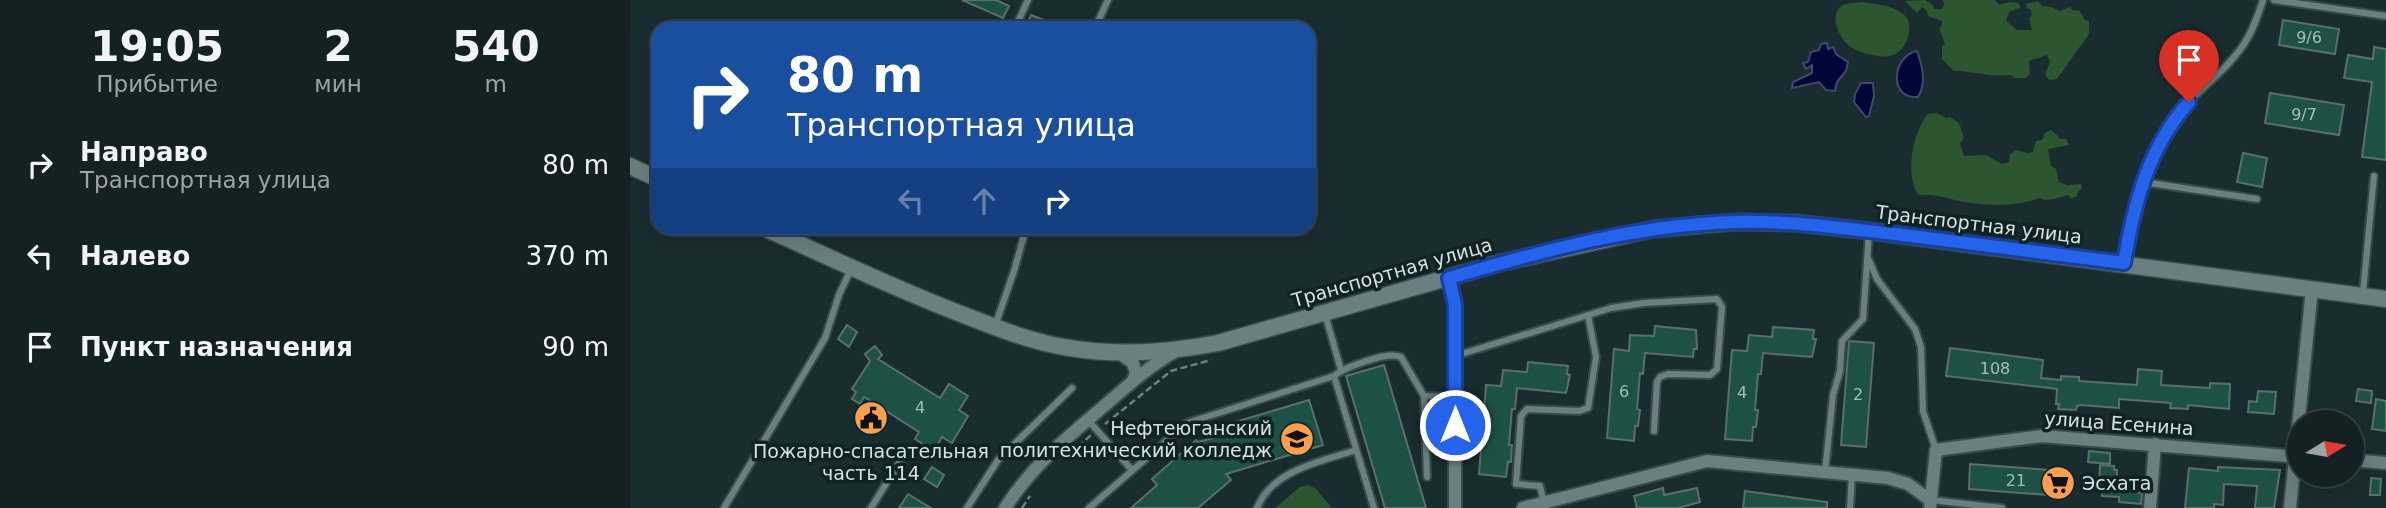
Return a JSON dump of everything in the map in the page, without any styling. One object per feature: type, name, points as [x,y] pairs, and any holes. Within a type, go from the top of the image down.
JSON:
[{"type":"street","points":[[630,166],[651,175]]},
{"type":"street","name":"Транспортная улица","points":[[780,235],[949,315],[1057,346],[1117,352],[1180,349],[1244,336],[1449,278],[1609,237],[1696,224],[1776,223],[1869,231],[2386,299]]},
{"type":"street","points":[[1449,278],[1454,299],[1455,508]]},
{"type":"street","points":[[2301,410],[2312,288]]},
{"type":"street","points":[[1005,508],[1038,464],[1133,381],[1180,349]]},
{"type":"street","points":[[1117,352],[1133,363],[1136,373],[1133,381]]},
{"type":"street","name":"улица Есенина","points":[[1936,450],[2042,436],[2287,455]]},
{"type":"street","points":[[2150,508],[2155,444]]},
{"type":"street","points":[[1930,504],[1936,450]]},
{"type":"street","points":[[1533,506],[1707,461],[1900,481],[1908,484],[1930,504]]},
{"type":"street","points":[[2364,461],[2386,463]]},
{"type":"street","points":[[2290,508],[2293,487]]},
{"type":"lane","points":[[1018,21],[1028,0]]},
{"type":"lane","points":[[1099,21],[1108,0]]},
{"type":"lane","points":[[2124,263],[2132,216],[2161,138],[2178,115],[2244,44],[2256,22],[2263,0]]},
{"type":"lane","points":[[2274,0],[2386,16]]},
{"type":"lane","points":[[2363,295],[2374,176]]},
{"type":"lane","points":[[2143,182],[2257,199]]},
{"type":"lane","points":[[1825,472],[1842,341],[1863,319],[1869,231]]},
{"type":"lane","points":[[995,327],[1024,235]]},
{"type":"lane","points":[[1868,253],[1877,279],[1907,317],[1921,347],[1923,411],[1936,450]]},
{"type":"lane","points":[[724,508],[825,338],[839,295],[852,267]]},
{"type":"lane","points":[[1455,355],[1588,315],[1644,303],[1712,298],[1722,307],[1717,369],[1710,376],[1668,374],[1660,377],[1657,382],[1654,431]]},
{"type":"lane","points":[[1325,313],[1341,370]]},
{"type":"lane","points":[[1533,506],[1540,486],[1516,484],[1521,416],[1527,409],[1579,411],[1588,408],[1596,357],[1588,315]]},
{"type":"lane","points":[[1089,508],[1194,419],[1396,354],[1401,357],[1424,396],[1427,477]]},
{"type":"lane","points":[[1334,376],[1374,508]]},
{"type":"lane","points":[[967,508],[998,460],[1073,388]]},
{"type":"lane","points":[[1424,396],[1455,397]]},
{"type":"lane","points":[[1088,420],[1132,470]]},
{"type":"lane","points":[[1258,508],[1267,493],[1287,475],[1307,465],[1356,450]]},
{"type":"lane","points":[[871,508],[902,458]]},
{"type":"lane","points":[[1850,508],[1853,475]]},
{"type":"lane","points":[[1930,504],[2002,508]]},
{"type":"path","points":[[1076,448],[1171,371],[1210,360]]},
{"type":"path","points":[[1022,508],[1034,490]]},
{"type":"green space","points":[[1925,0],[1933,5],[1934,9],[1942,9],[1943,0],[1995,0],[1999,5],[2018,3],[2021,7],[2009,12],[2006,21],[2017,30],[2032,30],[2029,18],[2032,15],[2031,10],[2026,4],[2038,1],[2042,6],[2060,11],[2070,7],[2080,11],[2085,20],[2089,21],[2089,34],[2057,79],[2049,80],[2045,74],[2050,62],[2047,55],[2029,61],[2030,74],[2026,78],[1954,71],[1942,59],[1942,46],[1945,44],[1939,28],[1942,21],[1928,16],[1922,7],[1917,13],[1905,1]]},
{"type":"green space","points":[[1862,2],[1894,9],[1907,19],[1908,37],[1896,53],[1890,56],[1868,54],[1852,48],[1844,41],[1836,23],[1837,12],[1846,4]]},
{"type":"green space","points":[[1937,113],[1959,123],[1964,138],[1960,143],[1964,156],[1986,155],[2002,164],[2009,162],[2010,154],[2016,150],[2033,152],[2036,141],[2042,140],[2045,133],[2051,130],[2061,139],[2066,139],[2069,145],[2048,149],[2051,166],[2056,169],[2059,182],[2067,185],[2081,184],[2082,188],[2077,196],[2071,199],[2068,195],[2051,200],[2039,198],[2005,205],[1918,195],[1911,165],[1914,142],[1928,114]]},
{"type":"green space","points":[[1308,485],[1316,489],[1332,508],[1275,508],[1300,487]]},
{"type":"shaded area","points":[[1827,43],[1828,49],[1833,47],[1836,54],[1848,62],[1835,91],[1826,90],[1819,82],[1792,88],[1793,82],[1812,73],[1812,65],[1806,69],[1803,63],[1808,62],[1811,52],[1819,50],[1821,44]]},
{"type":"shaded area","points":[[1917,51],[1923,80],[1918,97],[1908,96],[1901,91],[1897,76],[1903,60]]},
{"type":"shaded area","points":[[1861,83],[1873,83],[1874,96],[1869,116],[1866,117],[1854,102]]},
{"type":"building","points":[[962,0],[996,0],[1009,6],[1003,18]]},
{"type":"building","points":[[1031,15],[1046,21],[1028,21]]},
{"type":"building","points":[[2283,20],[2339,29],[2335,54],[2279,45]]},
{"type":"building","points":[[2374,47],[2386,49],[2386,160],[2362,157],[2372,82],[2344,78],[2348,55],[2373,59]]},
{"type":"building","points":[[2270,93],[2344,105],[2339,135],[2265,123]]},
{"type":"building","points":[[2243,153],[2267,158],[2262,187],[2237,182]]},
{"type":"building","points":[[847,325],[857,332],[849,347],[838,339]]},
{"type":"building","points":[[1655,326],[1696,330],[1697,349],[1694,349],[1693,357],[1645,353],[1643,374],[1640,373],[1637,409],[1640,410],[1634,441],[1607,438],[1614,349],[1629,351],[1630,335],[1654,336]]},
{"type":"building","points":[[1773,327],[1814,330],[1813,339],[1816,339],[1812,357],[1763,353],[1761,374],[1758,374],[1755,410],[1758,410],[1752,441],[1725,439],[1732,350],[1747,351],[1749,335],[1772,337]]},
{"type":"building","points":[[1849,341],[1874,343],[1866,447],[1841,445]]},
{"type":"building","points":[[875,346],[882,355],[878,359],[940,398],[949,384],[968,396],[959,410],[968,416],[952,443],[942,437],[934,451],[915,439],[919,432],[864,397],[860,404],[852,399],[856,392],[852,389],[870,361],[865,354]]},
{"type":"building","points":[[1950,348],[2043,360],[2041,378],[2061,380],[2061,376],[2079,377],[2079,381],[2137,385],[2138,369],[2162,371],[2161,385],[2210,388],[2210,383],[2230,384],[2229,409],[2188,405],[2188,409],[2170,408],[2171,403],[2119,399],[2119,408],[2080,405],[2076,410],[2058,409],[2057,389],[1946,376]]},
{"type":"building","points":[[1528,362],[1568,366],[1567,374],[1570,375],[1566,393],[1517,388],[1509,445],[1512,445],[1511,462],[1508,462],[1506,477],[1479,474],[1486,385],[1501,386],[1503,370],[1527,372]]},
{"type":"building","points":[[1384,365],[1426,508],[1385,508],[1346,376]]},
{"type":"building","points":[[2358,389],[2372,391],[2371,403],[2356,401]]},
{"type":"building","points":[[2258,391],[2276,392],[2274,414],[2248,412],[2249,401],[2257,402]]},
{"type":"building","points":[[2376,399],[2386,401],[2386,431],[2372,429]]},
{"type":"building","points":[[1309,400],[1323,445],[1226,474],[1231,480],[1198,508],[1131,508],[1157,485],[1152,479],[1196,440],[1198,442],[1217,437],[1215,428]]},
{"type":"building","points":[[2089,451],[2110,453],[2110,464],[2088,462]]},
{"type":"building","points":[[1970,464],[2063,471],[2061,496],[1969,489]]},
{"type":"building","points":[[2100,465],[2114,466],[2117,478],[2121,478],[2120,491],[2142,493],[2141,504],[2119,502],[2119,497],[2102,496],[2102,492],[2099,492]]},
{"type":"building","points":[[932,467],[944,475],[937,487],[924,479]]},
{"type":"building","points":[[2218,467],[2280,470],[2274,508],[2255,508],[2257,486],[2224,484],[2223,505],[2214,504],[2214,508],[2185,508],[2189,468],[2218,471]]},
{"type":"building","points":[[2371,478],[2381,479],[2380,495],[2370,495]]},
{"type":"building","points":[[1663,488],[1664,495],[1697,488],[1700,502],[1678,508],[1637,508],[1634,496]]},
{"type":"building","points":[[1745,491],[1827,502],[1827,508],[1743,508]]},
{"type":"building","points":[[908,494],[931,508],[899,508]]},
{"type":"place","name":"Пожарно-спасательная часть 114","points":[[871,418]]},
{"type":"place","name":"Нефтеюганский политехнический колледж","points":[[1297,439]]},
{"type":"place","name":"Эсхата","points":[[2058,483]]},
{"type":"route","points":[[1455,425],[1455,305],[1449,278],[1622,234],[1696,224],[1736,222],[1796,223],[2124,263],[2136,200],[2149,166],[2161,138],[2189,102]]}]
